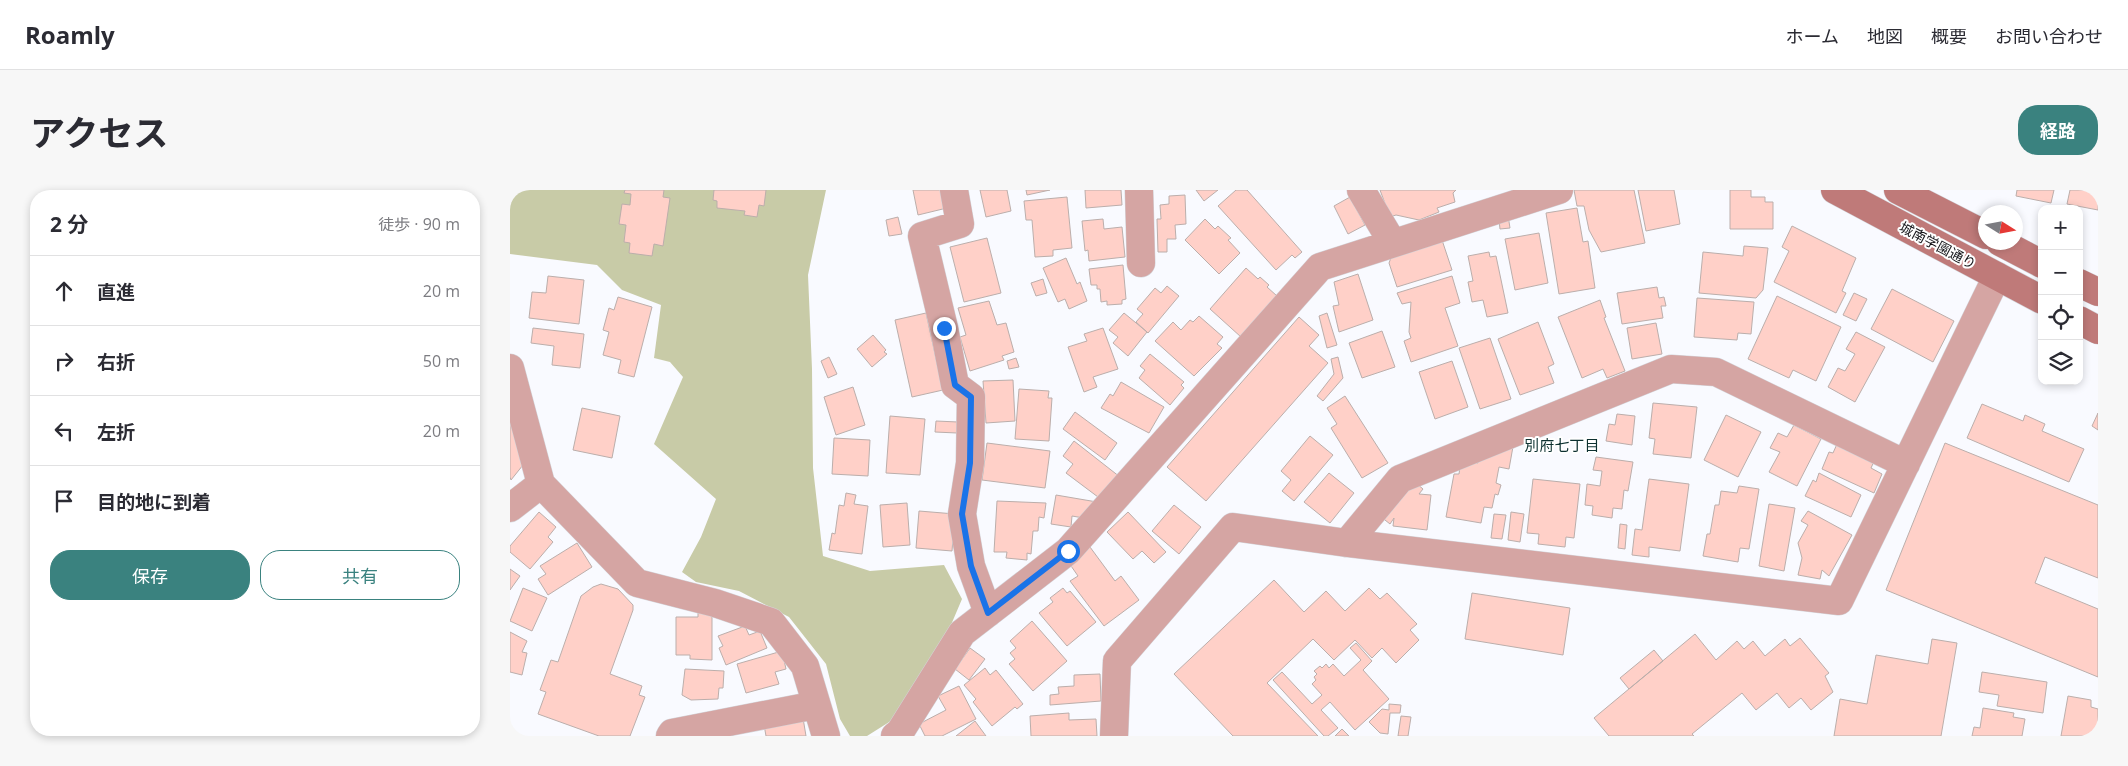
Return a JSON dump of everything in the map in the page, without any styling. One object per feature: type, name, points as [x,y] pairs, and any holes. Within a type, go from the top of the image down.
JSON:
[{"type":"street","points":[[954,190],[960,224],[922,236],[944,328],[955,385],[971,397],[970,463],[962,514],[971,566],[988,613]]},
{"type":"street","points":[[1139,190],[1141,263]]},
{"type":"street","points":[[1361,190],[1392,242]]},
{"type":"street","points":[[895,736],[900,732],[962,633],[1068,551],[1320,267],[1392,242],[1558,190]]},
{"type":"street","points":[[1898,190],[1978,231]]},
{"type":"street","name":"城南学園通り","points":[[1837,191],[2038,298]]},
{"type":"street","points":[[2015,250],[2038,262]]},
{"type":"street","points":[[1114,736],[1116,661],[1233,527],[1347,543],[1839,601],[1997,276]]},
{"type":"street","points":[[2083,284],[2098,292]]},
{"type":"street","points":[[2083,322],[2098,330]]},
{"type":"street","points":[[510,368],[541,484],[637,583],[715,603],[771,622],[805,666],[826,736]]},
{"type":"street","points":[[1347,543],[1400,479],[1671,368],[1716,372],[1906,464]]},
{"type":"street","points":[[510,508],[541,484]]},
{"type":"street","points":[[670,736],[672,733],[816,705]]},
{"type":"green space","points":[[510,190],[826,190],[808,275],[812,369],[813,468],[823,556],[870,571],[944,565],[962,599],[945,639],[894,719],[867,736],[850,736],[840,719],[826,664],[789,617],[739,591],[696,582],[682,572],[701,537],[716,499],[654,444],[683,377],[670,362],[654,358],[661,305],[622,290],[597,265],[510,254]]},
{"type":"building","points":[[625,190],[664,190],[663,197],[670,198],[663,246],[654,244],[652,256],[629,253],[630,243],[624,242],[626,225],[619,224],[622,204],[630,205],[631,194],[624,193]]},
{"type":"building","points":[[714,190],[766,190],[764,206],[759,205],[757,217],[744,215],[745,211],[717,208],[717,201],[713,200]]},
{"type":"building","points":[[913,190],[947,190],[951,207],[918,215]]},
{"type":"building","points":[[980,190],[1007,190],[1011,211],[986,217]]},
{"type":"building","points":[[1026,190],[1050,190],[1027,195]]},
{"type":"building","points":[[1085,190],[1121,190],[1122,205],[1086,208]]},
{"type":"building","points":[[1196,190],[1218,190],[1204,201]]},
{"type":"building","points":[[1236,190],[1247,190],[1302,252],[1295,258],[1292,255],[1276,270],[1218,206]]},
{"type":"building","points":[[1380,190],[1456,190],[1453,193],[1455,202],[1437,208],[1439,212],[1419,220],[1396,215],[1390,217]]},
{"type":"building","points":[[1574,190],[1634,190],[1645,243],[1601,252],[1589,230],[1584,206],[1577,206]]},
{"type":"building","points":[[1638,190],[1674,190],[1680,224],[1646,231]]},
{"type":"building","points":[[1730,190],[1751,190],[1751,197],[1765,197],[1765,202],[1773,202],[1773,229],[1730,229]]},
{"type":"building","points":[[2017,190],[2054,190],[2051,203],[2016,196]]},
{"type":"building","points":[[2070,190],[2098,190],[2098,210],[2083,207],[2083,205],[2067,204]]},
{"type":"building","points":[[1185,195],[1186,224],[1175,225],[1176,239],[1167,239],[1167,252],[1158,252],[1157,219],[1161,219],[1160,205],[1169,204],[1169,196]]},
{"type":"building","points":[[1067,197],[1072,248],[1053,250],[1053,256],[1035,257],[1032,220],[1026,220],[1024,201]]},
{"type":"building","points":[[1350,197],[1365,225],[1348,234],[1334,206]]},
{"type":"building","points":[[1577,208],[1583,242],[1588,241],[1595,288],[1559,294],[1546,213]]},
{"type":"building","points":[[1507,209],[1510,228],[1500,229],[1498,210]]},
{"type":"building","points":[[898,217],[902,234],[889,236],[886,220]]},
{"type":"building","points":[[1103,219],[1104,229],[1122,227],[1125,257],[1089,261],[1088,250],[1085,251],[1082,221]]},
{"type":"building","points":[[1205,219],[1215,229],[1218,226],[1231,238],[1228,240],[1240,253],[1219,274],[1185,240]]},
{"type":"building","points":[[1792,226],[1856,258],[1842,291],[1846,293],[1836,313],[1774,282],[1789,251],[1782,247]]},
{"type":"building","points":[[1539,233],[1548,283],[1515,290],[1505,239]]},
{"type":"building","points":[[1440,234],[1452,270],[1397,287],[1389,263],[1394,250]]},
{"type":"building","points":[[987,238],[1001,293],[964,302],[950,247]]},
{"type":"building","points":[[1744,246],[1768,248],[1763,290],[1756,298],[1699,293],[1703,252],[1743,256]]},
{"type":"building","points":[[1489,252],[1490,257],[1496,256],[1508,313],[1487,317],[1483,300],[1472,302],[1468,282],[1473,281],[1468,256]]},
{"type":"building","points":[[1066,258],[1077,284],[1080,282],[1087,301],[1069,309],[1065,299],[1058,302],[1043,268]]},
{"type":"building","points":[[1123,265],[1126,299],[1122,300],[1122,304],[1107,305],[1107,301],[1101,302],[1100,289],[1097,289],[1097,285],[1091,285],[1089,269]]},
{"type":"building","points":[[1246,268],[1258,279],[1260,277],[1269,285],[1267,287],[1277,296],[1241,337],[1210,309]]},
{"type":"building","points":[[1358,274],[1373,320],[1339,332],[1333,306],[1339,305],[1334,282]]},
{"type":"building","points":[[548,276],[584,280],[579,324],[529,318],[532,292],[546,293]]},
{"type":"building","points":[[1452,276],[1460,303],[1445,308],[1458,346],[1411,362],[1404,341],[1411,338],[1409,332],[1411,302],[1402,304],[1397,293]]},
{"type":"building","points":[[1043,279],[1047,293],[1036,296],[1031,283]]},
{"type":"building","points":[[1167,286],[1179,296],[1148,333],[1136,322],[1143,314],[1137,309],[1155,288],[1161,293]]},
{"type":"building","points":[[1657,287],[1659,298],[1664,297],[1666,306],[1661,306],[1663,318],[1622,324],[1617,293]]},
{"type":"building","points":[[1892,289],[1954,321],[1933,362],[1871,329]]},
{"type":"building","points":[[1854,293],[1867,299],[1856,321],[1843,315]]},
{"type":"building","points":[[1777,296],[1841,327],[1816,381],[1793,370],[1789,378],[1748,359]]},
{"type":"building","points":[[618,297],[652,307],[634,377],[618,373],[621,360],[603,355],[609,332],[603,330],[609,308],[614,310]]},
{"type":"building","points":[[1697,298],[1754,302],[1751,334],[1738,333],[1737,340],[1694,337]]},
{"type":"building","points":[[1600,300],[1606,317],[1604,318],[1625,371],[1607,378],[1603,369],[1582,378],[1558,317]]},
{"type":"building","points":[[989,301],[997,325],[1006,323],[1014,352],[1002,356],[1004,360],[970,371],[960,337],[966,335],[958,308]]},
{"type":"building","points":[[926,313],[943,390],[912,397],[895,320]]},
{"type":"building","points":[[1124,313],[1147,332],[1128,356],[1113,343],[1118,337],[1109,330]]},
{"type":"building","points":[[1327,313],[1337,345],[1327,348],[1319,316]]},
{"type":"building","points":[[1199,316],[1223,337],[1217,344],[1222,348],[1194,376],[1155,341],[1173,322],[1181,330],[1190,320],[1193,322]]},
{"type":"building","points":[[1299,317],[1319,335],[1309,346],[1328,363],[1206,501],[1167,467]]},
{"type":"building","points":[[1538,322],[1554,364],[1548,367],[1554,383],[1520,395],[1498,339]]},
{"type":"building","points":[[1656,323],[1662,354],[1632,359],[1627,328]]},
{"type":"building","points":[[533,328],[584,334],[580,368],[552,365],[554,346],[531,343]]},
{"type":"building","points":[[1103,328],[1118,369],[1093,377],[1097,387],[1084,392],[1068,347],[1087,341],[1084,334]]},
{"type":"building","points":[[1382,331],[1395,367],[1362,378],[1349,343]]},
{"type":"building","points":[[1856,332],[1885,347],[1855,402],[1828,387],[1838,368],[1845,371],[1855,354],[1846,349]]},
{"type":"building","points":[[873,335],[886,350],[884,352],[887,354],[872,367],[857,349]]},
{"type":"building","points":[[1490,338],[1511,399],[1480,409],[1459,348]]},
{"type":"building","points":[[1150,354],[1184,382],[1181,385],[1184,388],[1170,405],[1139,378],[1145,370],[1140,366]]},
{"type":"building","points":[[829,357],[837,374],[828,378],[821,361]]},
{"type":"building","points":[[1338,357],[1343,378],[1323,401],[1317,396],[1334,374],[1331,359]]},
{"type":"building","points":[[1016,358],[1019,367],[1009,369],[1007,361]]},
{"type":"building","points":[[1452,361],[1468,407],[1435,419],[1419,372]]},
{"type":"building","points":[[1013,380],[1015,421],[986,423],[983,381]]},
{"type":"building","points":[[1121,382],[1164,407],[1149,433],[1101,408],[1110,394],[1113,396]]},
{"type":"building","points":[[853,387],[865,425],[836,435],[824,397]]},
{"type":"building","points":[[1019,389],[1049,391],[1048,398],[1052,398],[1049,441],[1015,439]]},
{"type":"building","points":[[1345,396],[1388,463],[1362,478],[1331,428],[1337,424],[1327,408]]},
{"type":"building","points":[[1653,403],[1697,407],[1691,458],[1653,454],[1655,439],[1649,438]]},
{"type":"building","points":[[1982,404],[2023,421],[2025,415],[2045,424],[2042,431],[2084,449],[2069,482],[1967,438]]},
{"type":"building","points":[[582,408],[620,416],[612,458],[573,450]]},
{"type":"building","points":[[1075,412],[1117,443],[1105,460],[1063,429]]},
{"type":"building","points":[[2098,413],[2098,430],[2092,426]]},
{"type":"building","points":[[1617,414],[1635,416],[1632,445],[1606,441],[1609,424],[1615,425]]},
{"type":"building","points":[[1726,415],[1761,432],[1738,477],[1704,460]]},
{"type":"building","points":[[510,416],[523,465],[511,480],[510,477]]},
{"type":"building","points":[[890,416],[925,419],[920,475],[886,473]]},
{"type":"building","points":[[936,421],[958,422],[957,433],[935,432]]},
{"type":"building","points":[[1794,425],[1821,439],[1797,486],[1769,472],[1780,452],[1770,448],[1778,433],[1787,437]]},
{"type":"building","points":[[1310,436],[1333,455],[1294,501],[1282,491],[1291,480],[1281,471]]},
{"type":"building","points":[[834,438],[870,440],[868,476],[832,474]]},
{"type":"building","points":[[1074,441],[1120,477],[1102,500],[1066,473],[1073,464],[1063,456]]},
{"type":"building","points":[[1514,441],[1509,469],[1499,467],[1496,483],[1501,485],[1498,495],[1495,494],[1492,508],[1484,507],[1481,523],[1446,517],[1454,474],[1459,474],[1461,460],[1478,463],[1479,454]]},
{"type":"building","points":[[987,443],[1050,451],[1045,488],[982,480]]},
{"type":"building","points":[[1945,443],[2098,505],[2098,578],[2045,557],[2035,583],[2098,609],[2098,677],[1886,590]]},
{"type":"building","points":[[1837,444],[1876,457],[1871,468],[1882,474],[1874,493],[1822,469],[1829,452],[1833,453]]},
{"type":"building","points":[[1596,457],[1633,462],[1628,491],[1624,490],[1622,509],[1613,508],[1612,518],[1592,515],[1593,506],[1585,505],[1587,484],[1600,486],[1602,471],[1593,470]]},
{"type":"building","points":[[1329,473],[1354,493],[1330,523],[1304,502]]},
{"type":"building","points":[[1819,473],[1861,495],[1851,517],[1805,496],[1813,480],[1816,482]]},
{"type":"building","points":[[1410,478],[1423,489],[1419,494],[1431,495],[1427,530],[1393,526],[1394,518],[1390,524],[1380,516]]},
{"type":"building","points":[[1533,479],[1580,484],[1574,538],[1566,537],[1565,547],[1538,544],[1539,534],[1527,533]]},
{"type":"building","points":[[1649,479],[1689,484],[1680,551],[1649,547],[1649,557],[1632,555],[1635,529],[1642,530]]},
{"type":"building","points":[[1739,486],[1759,489],[1749,549],[1740,548],[1738,562],[1703,556],[1707,534],[1710,534],[1715,505],[1719,505],[1721,491],[1737,493]]},
{"type":"building","points":[[846,493],[856,495],[854,504],[868,506],[862,554],[829,550],[832,533],[835,534],[839,505],[844,506]]},
{"type":"building","points":[[1056,495],[1097,502],[1095,520],[1072,516],[1071,527],[1051,524]]},
{"type":"building","points":[[997,501],[1046,503],[1044,518],[1039,517],[1038,531],[1033,531],[1031,554],[1027,553],[1027,560],[1006,558],[1007,552],[994,552]]},
{"type":"building","points":[[907,503],[910,545],[883,547],[880,505]]},
{"type":"building","points":[[1769,504],[1795,508],[1784,571],[1759,566]]},
{"type":"building","points":[[1174,505],[1201,527],[1179,554],[1152,531]]},
{"type":"building","points":[[919,511],[955,514],[952,551],[916,548]]},
{"type":"building","points":[[1808,511],[1852,535],[1829,576],[1822,570],[1820,579],[1798,575],[1802,558],[1798,543],[1808,525],[1801,521]]},
{"type":"building","points":[[539,512],[556,527],[548,537],[553,542],[530,569],[510,552],[510,546]]},
{"type":"building","points":[[1128,512],[1166,552],[1154,563],[1142,551],[1133,559],[1107,532]]},
{"type":"building","points":[[1511,512],[1524,514],[1520,542],[1508,540]]},
{"type":"building","points":[[1494,514],[1506,515],[1502,539],[1491,538]]},
{"type":"building","points":[[1620,524],[1627,525],[1625,549],[1618,548]]},
{"type":"building","points":[[577,543],[592,567],[548,595],[538,579],[546,574],[540,566]]},
{"type":"building","points":[[1090,547],[1115,581],[1121,576],[1139,600],[1104,626],[1070,581],[1078,576],[1069,563]]},
{"type":"building","points":[[510,569],[520,576],[510,590]]},
{"type":"building","points":[[1274,580],[1304,612],[1326,591],[1345,611],[1369,588],[1380,599],[1387,593],[1417,624],[1410,630],[1419,640],[1396,663],[1382,648],[1372,658],[1355,640],[1334,660],[1313,639],[1267,683],[1318,736],[1233,736],[1174,674]]},
{"type":"building","points":[[601,584],[618,589],[633,605],[633,610],[610,674],[642,686],[639,695],[645,697],[630,736],[599,736],[538,714],[546,692],[540,690],[551,660],[558,662],[581,596],[593,587]]},
{"type":"building","points":[[523,588],[547,598],[532,631],[510,621]]},
{"type":"building","points":[[1063,588],[1067,593],[1070,591],[1096,622],[1067,646],[1039,613],[1053,602],[1050,598]]},
{"type":"building","points":[[1472,593],[1570,608],[1563,655],[1465,639]]},
{"type":"building","points":[[698,613],[712,613],[712,660],[690,659],[690,655],[676,655],[676,617],[698,617]]},
{"type":"building","points":[[1032,621],[1067,661],[1033,691],[1009,664],[1015,659],[1010,653],[1016,648],[1010,641]]},
{"type":"building","points":[[745,626],[749,635],[760,631],[767,648],[726,665],[719,648],[723,646],[718,636]]},
{"type":"building","points":[[510,632],[527,641],[522,652],[527,653],[522,675],[510,672]]},
{"type":"building","points":[[1695,634],[1716,660],[1737,641],[1744,649],[1753,641],[1765,656],[1785,639],[1790,646],[1800,638],[1829,673],[1825,676],[1833,692],[1811,710],[1801,698],[1789,708],[1777,693],[1756,710],[1742,693],[1692,734],[1694,736],[1609,736],[1594,718]]},
{"type":"building","points":[[1932,639],[1957,643],[1941,736],[1834,736],[1840,699],[1867,704],[1876,655],[1928,664]]},
{"type":"building","points":[[1356,643],[1372,661],[1363,670],[1389,699],[1355,730],[1330,702],[1321,710],[1338,728],[1328,736],[1324,736],[1273,680],[1282,672],[1312,704],[1322,695],[1312,684],[1316,680],[1314,677],[1317,674],[1314,671],[1320,666],[1322,668],[1326,664],[1329,668],[1333,664],[1344,676],[1361,660],[1350,648]]},
{"type":"building","points":[[970,648],[985,659],[969,680],[955,669]]},
{"type":"building","points":[[1654,650],[1663,661],[1629,689],[1620,678]]},
{"type":"building","points":[[782,651],[786,669],[775,672],[779,684],[746,693],[737,664]]},
{"type":"building","points":[[985,668],[990,675],[996,670],[1023,704],[1017,709],[1015,707],[992,726],[973,702],[976,699],[964,685]]},
{"type":"building","points":[[685,669],[724,671],[723,688],[719,688],[718,699],[691,700],[682,695]]},
{"type":"building","points":[[1982,672],[2047,682],[2043,713],[1997,706],[1999,695],[1979,692]]},
{"type":"building","points":[[1100,674],[1101,701],[1050,705],[1050,695],[1059,694],[1058,687],[1074,686],[1074,675]]},
{"type":"building","points":[[959,686],[976,719],[942,736],[925,736],[919,724],[946,710],[938,696]]},
{"type":"building","points":[[2068,696],[2091,700],[2091,707],[2098,709],[2098,736],[2061,736]]},
{"type":"building","points":[[1389,704],[1401,705],[1400,713],[1390,713],[1388,734],[1380,733],[1369,722],[1382,709],[1389,710]]},
{"type":"building","points":[[1983,708],[2014,713],[2013,717],[2025,719],[2022,736],[1972,736],[1974,727],[1980,728]]},
{"type":"building","points":[[802,712],[806,736],[766,736],[763,719]]},
{"type":"building","points":[[1069,713],[1069,720],[1096,719],[1097,736],[1031,736],[1030,716]]},
{"type":"building","points":[[1401,716],[1411,717],[1408,736],[1398,736]]},
{"type":"building","points":[[975,721],[986,736],[956,736]]},
{"type":"building","points":[[1342,729],[1349,736],[1335,736]]},
{"type":"district","name":"別府七丁目","points":[[1562,445]]},
{"type":"route","points":[[944,328],[955,385],[971,397],[970,463],[962,514],[971,566],[988,613],[1068,551]]}]
